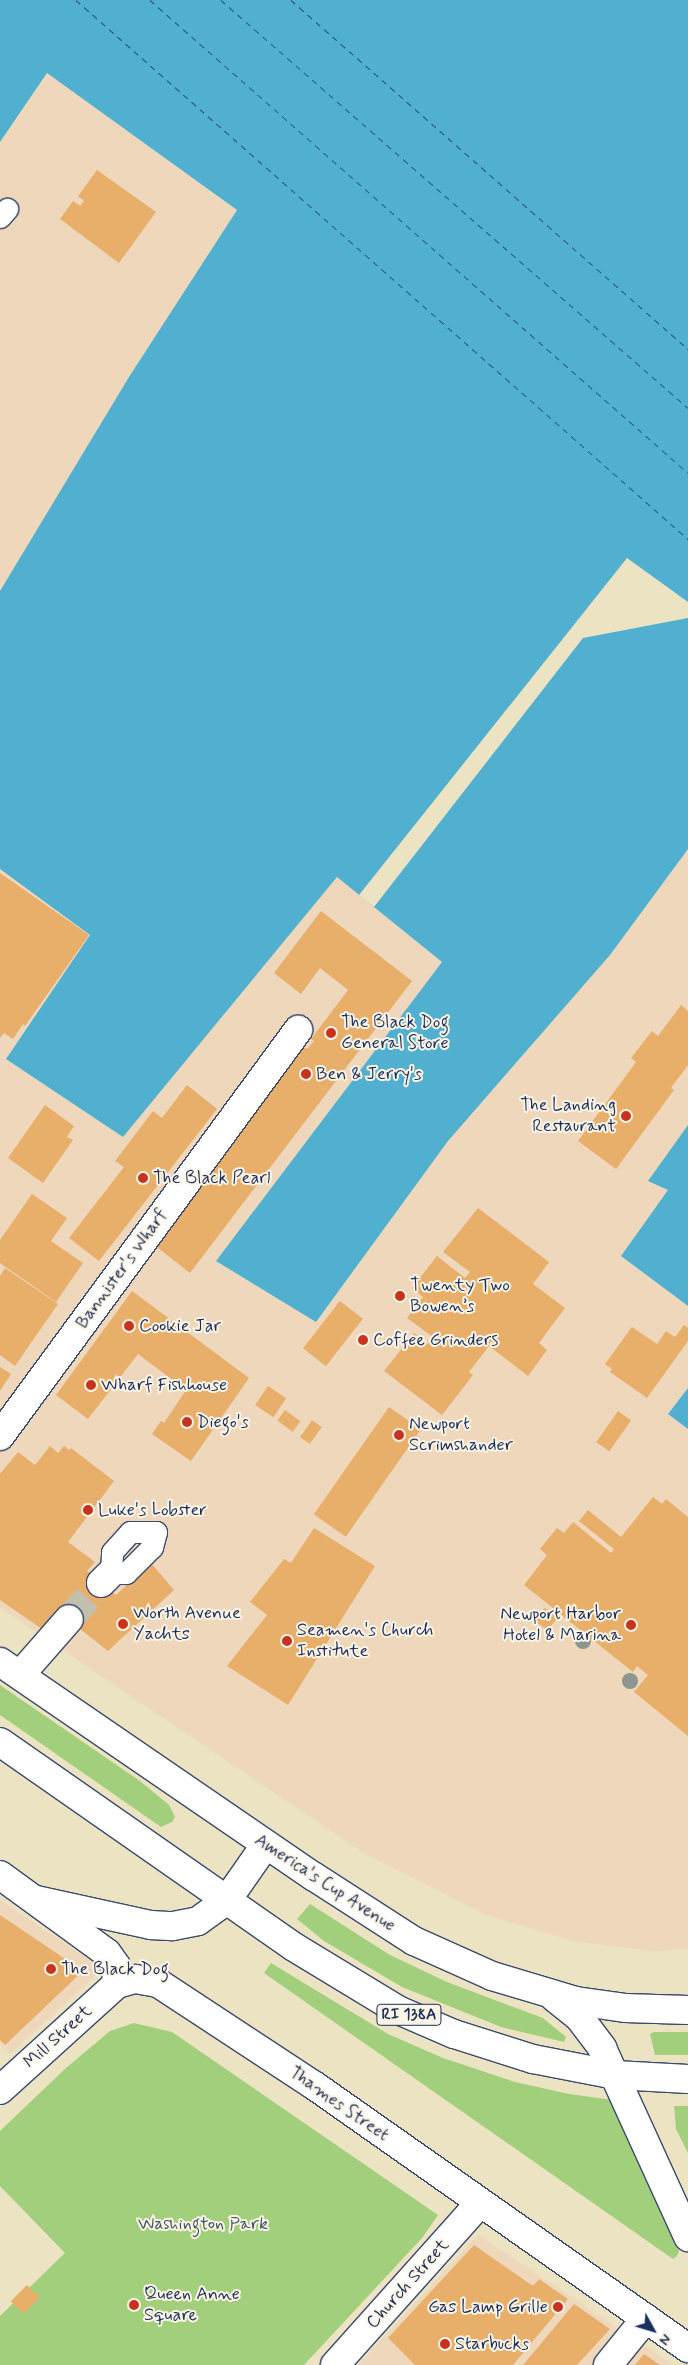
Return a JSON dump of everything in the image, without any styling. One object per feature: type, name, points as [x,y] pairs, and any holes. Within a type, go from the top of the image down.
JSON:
[{"type":"main road","name":"Bannister's Wharf","points":[[0,1436],[298,1030]]},
{"type":"main road","points":[[10,1669],[69,1619]]},
{"type":"main road","name":"America's Cup Avenue","points":[[10,1669],[266,1844],[414,1941],[474,1969],[549,1994],[625,2008],[688,2010]]},
{"type":"main road","name":"RI 138A","points":[[0,1742],[350,1983],[426,2023],[524,2056],[615,2075],[688,2079]]},
{"type":"main road","points":[[36,1900],[151,1925],[173,1926],[198,1920],[227,1900],[266,1844]]},
{"type":"main road","points":[[0,1875],[106,1953],[116,1966],[117,1984]]},
{"type":"main road","name":"Thames Street","points":[[117,1984],[135,1979],[158,1983],[300,2077],[688,2348]]},
{"type":"main road","name":"Mill Street","points":[[0,2090],[117,1984]]},
{"type":"main road","points":[[549,1994],[586,2026],[615,2075],[688,2237]]},
{"type":"main road","name":"Church Street","points":[[335,2365],[480,2203]]},
{"type":"main road","points":[[608,2365],[646,2318]]},
{"type":"shaded area","points":[[47,73],[237,210],[129,377],[0,591],[0,142]]},
{"type":"shaded area","points":[[688,849],[688,1125],[649,1181],[668,1190],[621,1256],[688,1306],[688,1388],[668,1414],[688,1429],[688,1949],[652,1951],[572,1941],[490,1916],[365,1854],[0,1608],[0,869],[91,935],[6,1059],[123,1137],[337,877],[442,962],[216,1261],[316,1322],[448,1141],[610,955]]},
{"type":"shaded area","points":[[0,1900],[103,1969],[10,2054],[0,2044]]},
{"type":"shaded area","points":[[478,2235],[673,2365],[358,2365]]},
{"type":"green space","points":[[0,1685],[140,1781],[169,1805],[175,1817],[172,1822],[161,1827],[0,1715]]},
{"type":"green space","points":[[310,1904],[390,1955],[447,1982],[543,2018],[566,2037],[564,2042],[501,2027],[402,1987],[324,1941],[297,1919]]},
{"type":"green space","points":[[271,1963],[388,2034],[443,2058],[515,2082],[569,2094],[613,2100],[679,2251],[677,2256],[673,2259],[264,1973]]},
{"type":"green space","name":"Washington Park","points":[[134,2023],[172,2032],[438,2215],[422,2238],[304,2365],[0,2365],[0,2316],[65,2253],[0,2186],[0,2131],[66,2068],[110,2031]]},
{"type":"green space","points":[[654,2032],[688,2032],[688,2055],[655,2055],[650,2034]]},
{"type":"green space","points":[[674,2106],[688,2106],[688,2153],[676,2129]]},
{"type":"water","points":[[0,0],[688,0],[688,849],[610,955],[448,1141],[316,1322],[216,1261],[442,962],[337,877],[123,1137],[6,1059],[90,935],[0,869],[0,591],[129,377],[237,210],[47,73],[0,142]]},
{"type":"water","points":[[688,1125],[688,1306],[621,1256],[668,1190],[648,1181]]},
{"type":"water","points":[[688,1388],[688,1429],[668,1414]]},
{"type":"pier","points":[[627,558],[688,602],[688,618],[583,638],[374,907],[359,895]]},
{"type":"building","points":[[97,170],[156,212],[119,263],[60,219],[73,201],[80,206],[84,201],[78,196]]},
{"type":"building","points":[[0,873],[89,935],[25,1026],[23,1024],[13,1039],[4,1033],[0,1038]]},
{"type":"building","points":[[321,911],[412,981],[190,1273],[153,1244],[304,1047],[307,1049],[314,1041],[311,1039],[348,990],[320,968],[301,994],[274,973]]},
{"type":"building","name":"The Landing Restaurant","points":[[681,1005],[688,1011],[688,1065],[671,1088],[674,1090],[616,1169],[578,1141],[636,1062],[631,1058],[652,1031],[658,1036]]},
{"type":"building","points":[[187,1085],[217,1109],[99,1261],[69,1238],[124,1167],[115,1161],[153,1111],[162,1118]]},
{"type":"building","points":[[45,1105],[74,1126],[67,1137],[73,1140],[43,1183],[8,1158]]},
{"type":"building","points":[[32,1194],[67,1218],[51,1241],[83,1263],[56,1302],[0,1263],[0,1240]]},
{"type":"building","points":[[478,1208],[549,1262],[533,1284],[565,1308],[539,1343],[547,1350],[528,1376],[489,1346],[469,1372],[473,1375],[442,1415],[384,1371],[414,1333],[428,1344],[433,1337],[407,1318],[423,1297],[412,1288],[437,1256],[465,1278],[470,1272],[443,1252]]},
{"type":"building","points":[[5,1268],[58,1304],[15,1366],[0,1355],[0,1276]]},
{"type":"building","points":[[132,1291],[249,1378],[191,1461],[152,1434],[161,1421],[164,1423],[186,1390],[138,1354],[88,1419],[56,1395]]},
{"type":"building","points":[[340,1301],[363,1319],[326,1366],[303,1348]]},
{"type":"building","points":[[684,1325],[688,1328],[688,1341],[647,1398],[610,1372],[612,1369],[605,1364],[632,1327],[657,1344],[666,1331],[675,1337]]},
{"type":"building","points":[[0,1367],[11,1374],[0,1391]]},
{"type":"building","points":[[268,1386],[286,1398],[273,1417],[255,1405]]},
{"type":"building","points":[[389,1407],[421,1429],[346,1537],[314,1514]]},
{"type":"building","points":[[285,1410],[300,1421],[293,1432],[277,1421]]},
{"type":"building","points":[[618,1411],[631,1420],[609,1451],[596,1442]]},
{"type":"building","points":[[312,1420],[322,1427],[310,1444],[300,1437]]},
{"type":"building","points":[[50,1446],[58,1453],[64,1446],[69,1450],[71,1448],[114,1481],[68,1542],[95,1562],[87,1571],[116,1595],[151,1563],[174,1590],[108,1651],[56,1610],[42,1629],[0,1600],[0,1474],[18,1452],[35,1465]]},
{"type":"building","name":"Newport Harbor Hotel & Marina","points":[[653,1497],[662,1504],[666,1499],[688,1517],[688,1736],[634,1692],[648,1675],[637,1666],[633,1672],[524,1585],[547,1555],[540,1549],[557,1528],[564,1533],[573,1522],[611,1553],[614,1549],[579,1521],[588,1510],[621,1537]]},
{"type":"building","name":"Seamen's Church Institute","points":[[314,1528],[375,1566],[288,1705],[227,1666],[267,1615],[250,1602],[284,1559],[291,1563]]},
{"type":"building","points":[[545,1608],[557,1618],[547,1631],[535,1620]]},
{"type":"building","points":[[0,1915],[83,1971],[5,2045],[0,2040]]},
{"type":"building","points":[[474,2245],[533,2286],[539,2279],[568,2299],[513,2365],[415,2365],[388,2338]]},
{"type":"building","points":[[27,2285],[40,2298],[23,2314],[11,2301]]},
{"type":"building","points":[[574,2304],[610,2329],[577,2365],[523,2365]]},
{"type":"building","points":[[644,2354],[660,2365],[635,2365]]},
{"type":"ferry route","points":[[76,0],[688,539]]},
{"type":"ferry route","points":[[150,0],[688,473]]},
{"type":"ferry route","points":[[221,0],[688,408]]},
{"type":"ferry route","points":[[291,0],[688,349]]},
{"type":"tunnel","points":[[69,1619],[101,1583]]},
{"type":"place","name":"The Black Dog General Store","points":[[331,1033]]},
{"type":"place","name":"Ben & Jerry's","points":[[306,1074]]},
{"type":"place","name":"The Landing Restaurant","points":[[626,1116]]},
{"type":"place","name":"The Black Pearl","points":[[143,1178]]},
{"type":"place","name":"Twenty Two Bowen’s","points":[[400,1296]]},
{"type":"place","name":"Cookie Jar","points":[[129,1326]]},
{"type":"place","name":"Coffee Grinders","points":[[363,1340]]},
{"type":"place","name":"Wharf Fishhouse","points":[[91,1385]]},
{"type":"place","name":"Diego's","points":[[187,1422]]},
{"type":"place","name":"Newport Scrimshander","points":[[399,1435]]},
{"type":"place","name":"Luke's Lobster","points":[[88,1510]]},
{"type":"place","name":"Worth Avenue Yachts","points":[[123,1624]]},
{"type":"place","name":"Newport Harbor Hotel & Marina","points":[[631,1625]]},
{"type":"place","name":"Seamen's Church Institute","points":[[287,1641]]},
{"type":"place","name":"The Black Dog","points":[[51,1969]]},
{"type":"place","name":"Queen Anne Square","points":[[134,2305]]},
{"type":"place","name":"Gas Lamp Grille","points":[[558,2307]]},
{"type":"place","name":"Starbucks","points":[[445,2344]]}]
